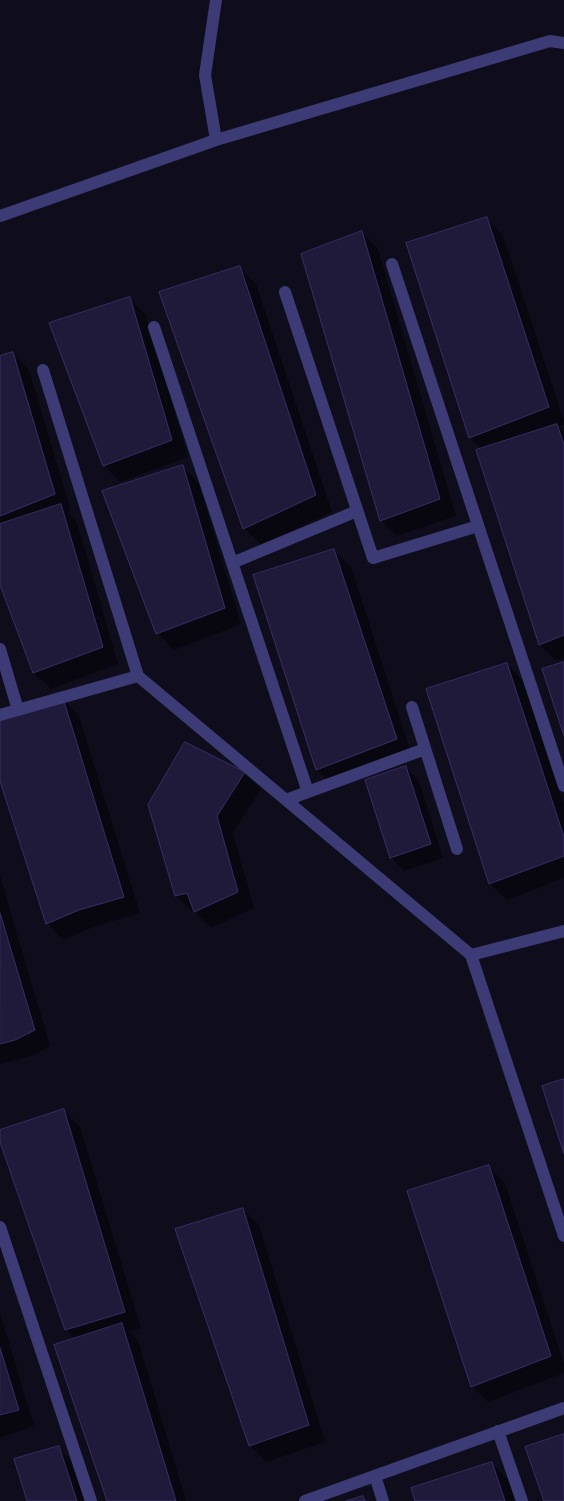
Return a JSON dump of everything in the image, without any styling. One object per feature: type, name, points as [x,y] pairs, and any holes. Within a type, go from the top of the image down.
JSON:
[{"type":"street","points":[[216,0],[204,75],[216,140]]},
{"type":"street","points":[[0,216],[216,140],[550,41],[564,43]]},
{"type":"street","points":[[392,264],[564,786]]},
{"type":"street","points":[[285,292],[373,558],[478,526]]},
{"type":"street","points":[[154,328],[308,792]]},
{"type":"street","points":[[43,370],[138,676],[471,955],[564,1236]]},
{"type":"street","points":[[232,563],[358,511]]},
{"type":"street","points":[[0,649],[18,710]]},
{"type":"street","points":[[0,715],[138,676]]},
{"type":"street","points":[[412,707],[458,849]]},
{"type":"street","points":[[286,800],[425,749]]},
{"type":"street","points":[[471,955],[564,931]]},
{"type":"street","points":[[0,1227],[91,1501]]},
{"type":"street","points":[[305,1501],[564,1408]]},
{"type":"street","points":[[498,1431],[522,1501]]},
{"type":"street","points":[[375,1476],[383,1501]]},
{"type":"building","points":[[487,217],[549,407],[469,438],[406,243]]},
{"type":"building","points":[[362,231],[440,499],[380,521],[301,254]]},
{"type":"building","points":[[240,266],[316,495],[243,529],[159,292]]},
{"type":"building","points":[[130,297],[172,440],[103,466],[49,323]]},
{"type":"building","points":[[13,352],[55,494],[0,516],[0,356]]},
{"type":"building","points":[[557,424],[564,445],[564,635],[539,645],[476,450]]},
{"type":"building","points":[[183,465],[225,608],[156,634],[102,491]]},
{"type":"building","points":[[61,504],[103,647],[33,673],[0,585],[0,524]]},
{"type":"building","points":[[334,549],[397,739],[316,770],[253,575]]},
{"type":"building","points":[[564,662],[564,736],[542,669]]},
{"type":"building","points":[[507,663],[564,837],[564,856],[489,884],[426,689]]},
{"type":"building","points":[[63,698],[124,897],[79,910],[46,924],[0,781],[0,718]]},
{"type":"building","points":[[185,742],[245,772],[217,816],[238,892],[194,912],[187,893],[175,896],[148,805]]},
{"type":"building","points":[[406,766],[431,844],[390,858],[365,780]]},
{"type":"building","points":[[0,913],[35,1030],[15,1040],[0,1044]]},
{"type":"building","points":[[564,1079],[564,1154],[542,1086]]},
{"type":"building","points":[[64,1109],[125,1312],[65,1330],[0,1142],[0,1130]]},
{"type":"building","points":[[489,1165],[551,1356],[471,1387],[407,1191]]},
{"type":"building","points":[[243,1208],[309,1425],[249,1446],[175,1229]]},
{"type":"building","points":[[122,1323],[176,1501],[107,1501],[54,1345]]},
{"type":"building","points":[[0,1348],[19,1410],[0,1415]]},
{"type":"building","points":[[564,1434],[564,1501],[544,1501],[525,1447]]},
{"type":"building","points":[[59,1446],[77,1501],[27,1501],[14,1459]]},
{"type":"building","points":[[492,1462],[505,1501],[415,1501],[411,1488]]},
{"type":"building","points":[[363,1496],[365,1501],[346,1501]]}]
